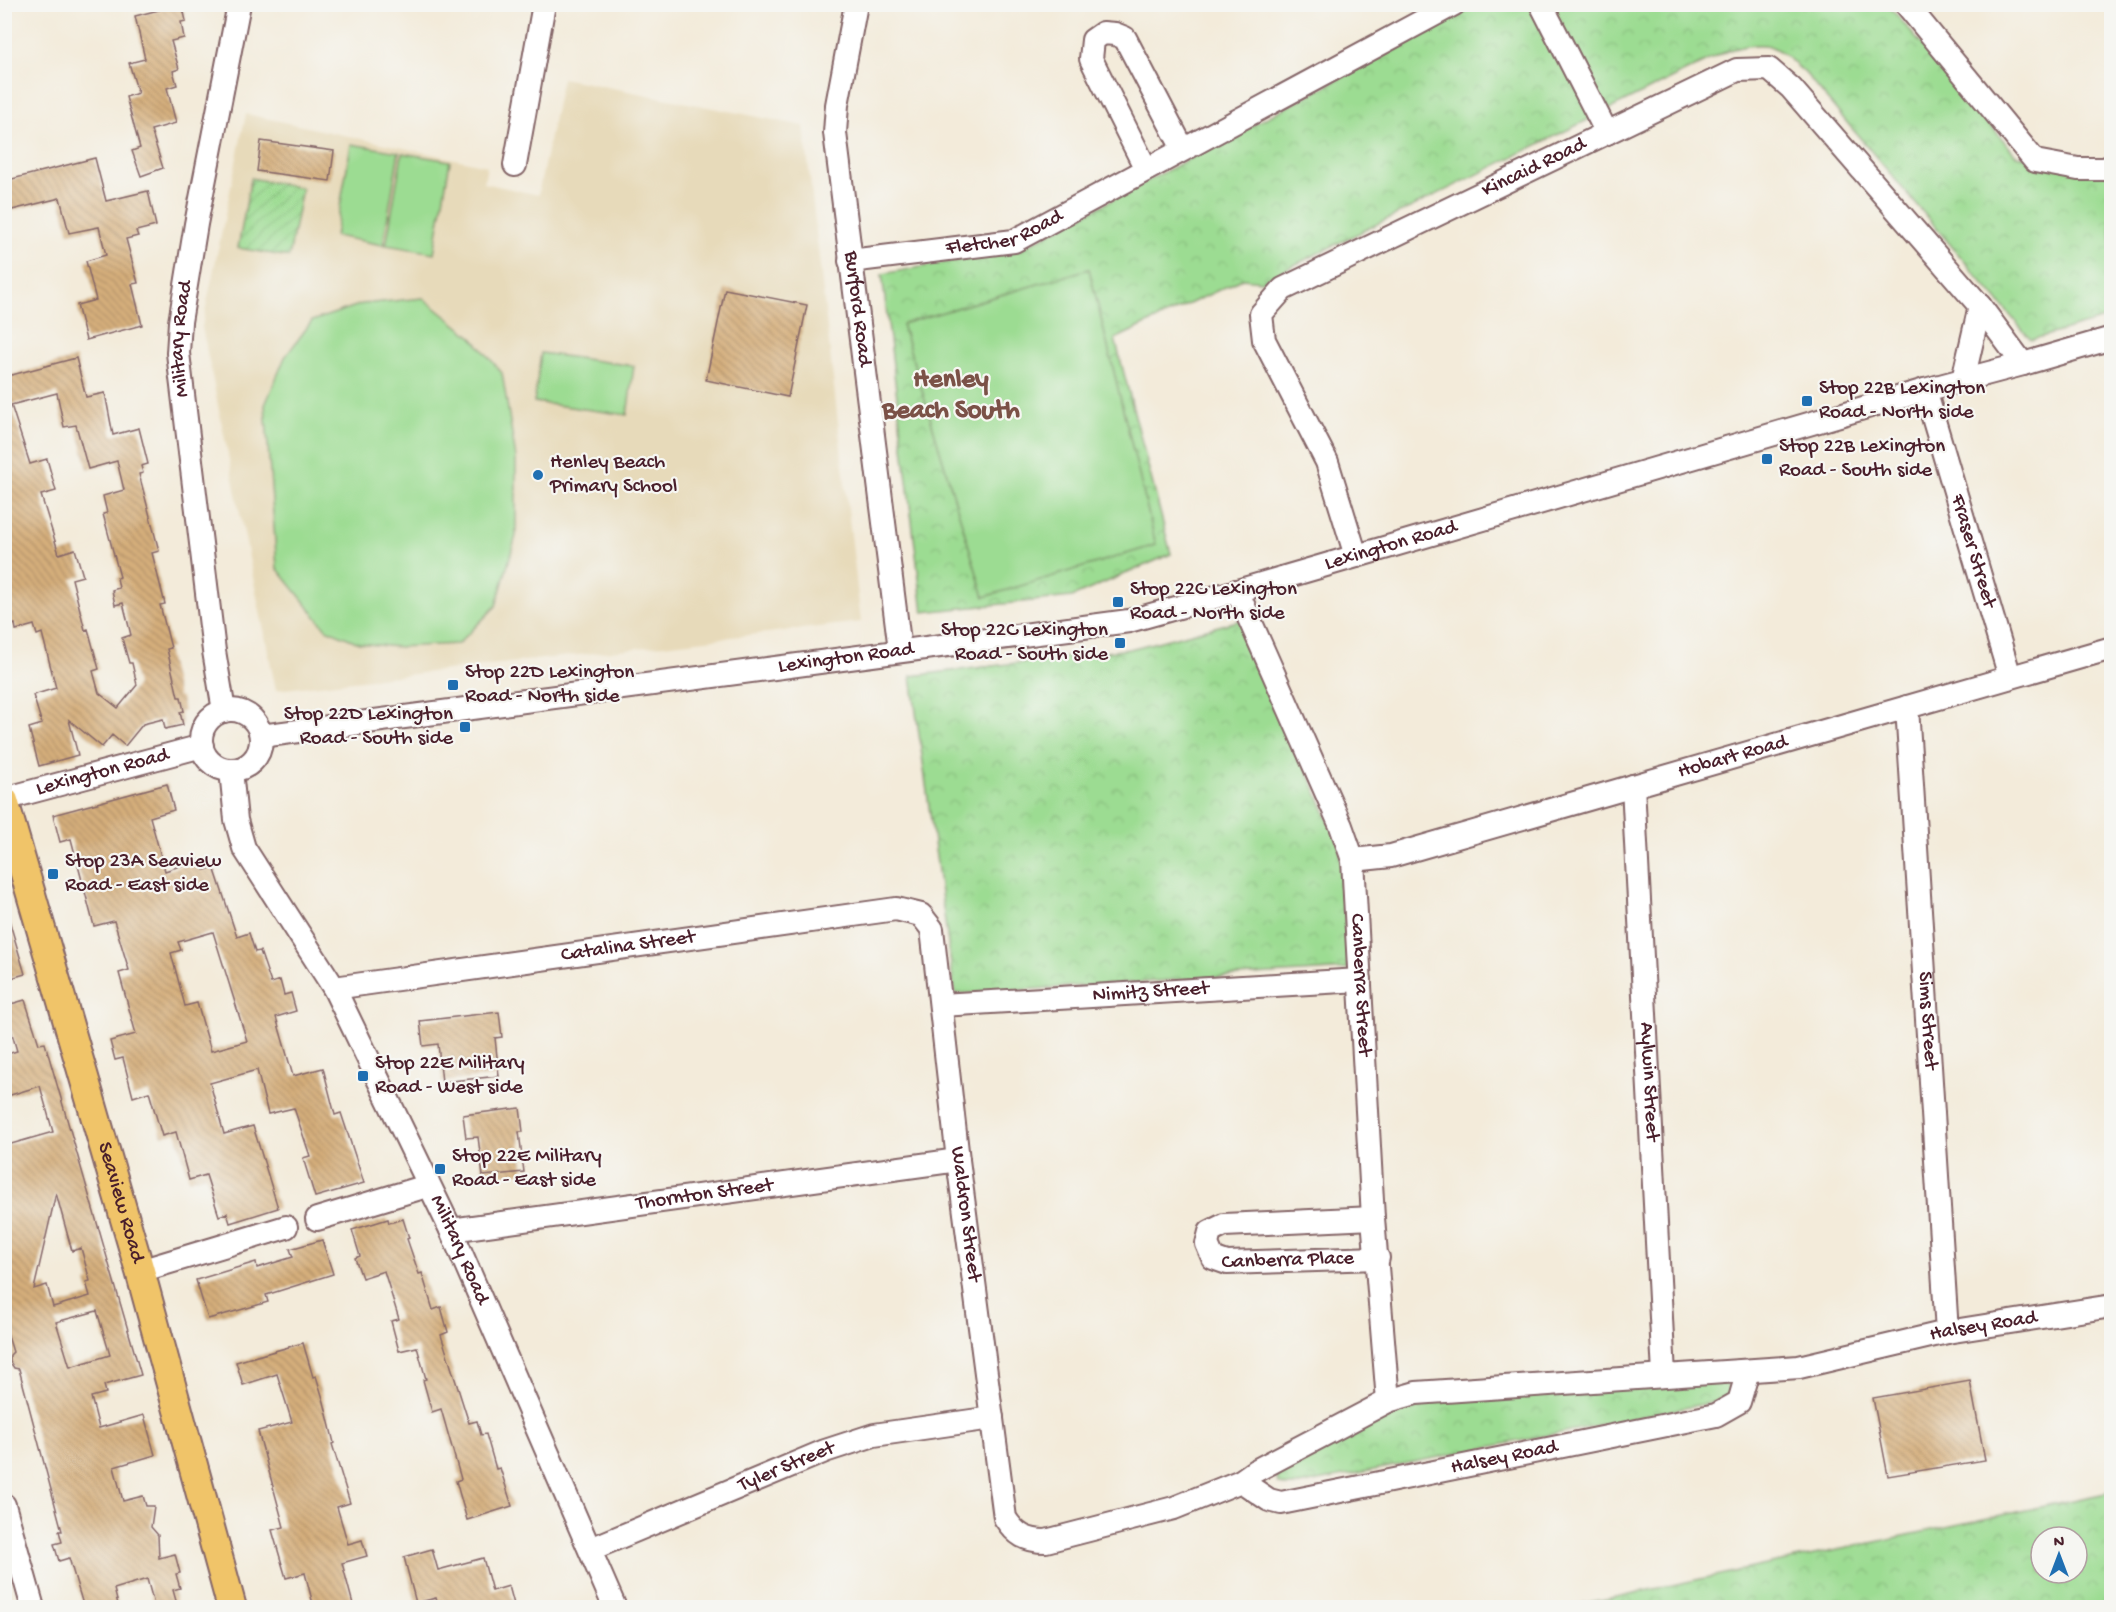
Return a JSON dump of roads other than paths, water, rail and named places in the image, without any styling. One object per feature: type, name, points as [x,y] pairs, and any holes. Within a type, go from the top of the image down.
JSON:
[{"type":"main road","name":"Seaview Road","points":[[4,800],[140,1271],[232,1608]]},
{"type":"street","name":"Military Road","points":[[224,711],[178,353],[180,322],[196,224],[239,4]]},
{"type":"street","points":[[515,165],[544,4]]},
{"type":"street","name":"Burford Road","points":[[856,4],[837,105],[836,133],[850,261],[900,650]]},
{"type":"street","name":"Fletcher Road","points":[[850,261],[1014,241],[1183,149],[1428,10],[1454,4]]},
{"type":"street","points":[[1541,4],[1607,133]]},
{"type":"street","points":[[1906,4],[2035,161],[2078,169],[2104,169],[2112,166]]},
{"type":"street","points":[[1146,169],[1091,59],[1093,40],[1103,33],[1125,38],[1183,149]]},
{"type":"street","name":"Kincaid Road","points":[[1356,556],[1327,462],[1264,340],[1261,314],[1283,289],[1737,70],[1769,69],[1791,88],[1980,306],[2023,364]]},
{"type":"street","points":[[1963,380],[1980,306]]},
{"type":"street","name":"Lexington Road","points":[[261,736],[1129,621],[1924,390],[2112,338]]},
{"type":"street","name":"Fraser Street","points":[[1924,390],[2010,677]]},
{"type":"street","name":"Canberra Street","points":[[1237,591],[1341,826],[1353,860],[1373,1218],[1388,1401]]},
{"type":"street","name":"Hobart Road","points":[[1353,860],[1391,856],[2112,648]]},
{"type":"street","name":"Sims Street","points":[[1906,707],[1947,1332]]},
{"type":"street","points":[[236,710],[251,718],[257,725],[261,736],[260,746],[251,763],[231,770],[213,763],[206,757],[202,746],[202,732],[206,724],[213,716],[224,711],[236,710]]},
{"type":"street","name":"Lexington Road","points":[[4,800],[202,746]]},
{"type":"street","name":"Military Road","points":[[231,770],[236,820],[244,848],[334,988],[451,1230],[615,1608]]},
{"type":"street","name":"Aylwin Street","points":[[1633,786],[1664,1375]]},
{"type":"street","name":"Catalina Street","points":[[334,988],[896,909],[921,915]]},
{"type":"street","name":"Waldron Street","points":[[921,915],[932,929],[958,1160],[1005,1518]]},
{"type":"street","name":"Nimitz Street","points":[[941,1005],[1360,980]]},
{"type":"street","name":"Thornton Street","points":[[451,1230],[958,1160]]},
{"type":"street","points":[[317,1218],[427,1186],[427,1182]]},
{"type":"street","name":"Canberra Place","points":[[1373,1218],[1224,1225],[1210,1232],[1207,1244],[1213,1258],[1227,1263],[1378,1258]]},
{"type":"street","points":[[140,1271],[286,1227]]},
{"type":"street","name":"Halsey Road","points":[[1005,1518],[1018,1535],[1035,1541],[1046,1541],[1174,1508],[1241,1481],[1255,1471],[1388,1401],[1416,1393],[1799,1367],[1947,1332],[2112,1306]]},
{"type":"street","name":"Halsey Road","points":[[1241,1481],[1269,1500],[1281,1503],[1716,1415],[1739,1402],[1748,1371]]},
{"type":"street","name":"Tyler Street","points":[[591,1549],[844,1445],[874,1436],[992,1418]]},
{"type":"street","points":[[4,1505],[33,1608]]},
{"type":"place","name":"Stop 22B Lexington Road - North side","points":[[1807,401]]},
{"type":"place","name":"Stop 22B Lexington Road - South side","points":[[1767,459]]},
{"type":"place","name":"Henley Beach Primary School","points":[[538,475]]},
{"type":"place","name":"Stop 22C Lexington Road - North side","points":[[1118,602]]},
{"type":"place","name":"Stop 22C Lexington Road - South side","points":[[1120,643]]},
{"type":"place","name":"Stop 22D Lexington Road - North side","points":[[453,685]]},
{"type":"place","name":"Stop 22D Lexington Road - South side","points":[[465,727]]},
{"type":"place","name":"Stop 23A Seaview Road - East side","points":[[53,874]]},
{"type":"place","name":"Stop 22E Military Road - West side","points":[[363,1076]]},
{"type":"place","name":"Stop 22E Military Road - East side","points":[[440,1169]]},
{"type":"district","name":"Henley Beach South","points":[[951,396]]}]
